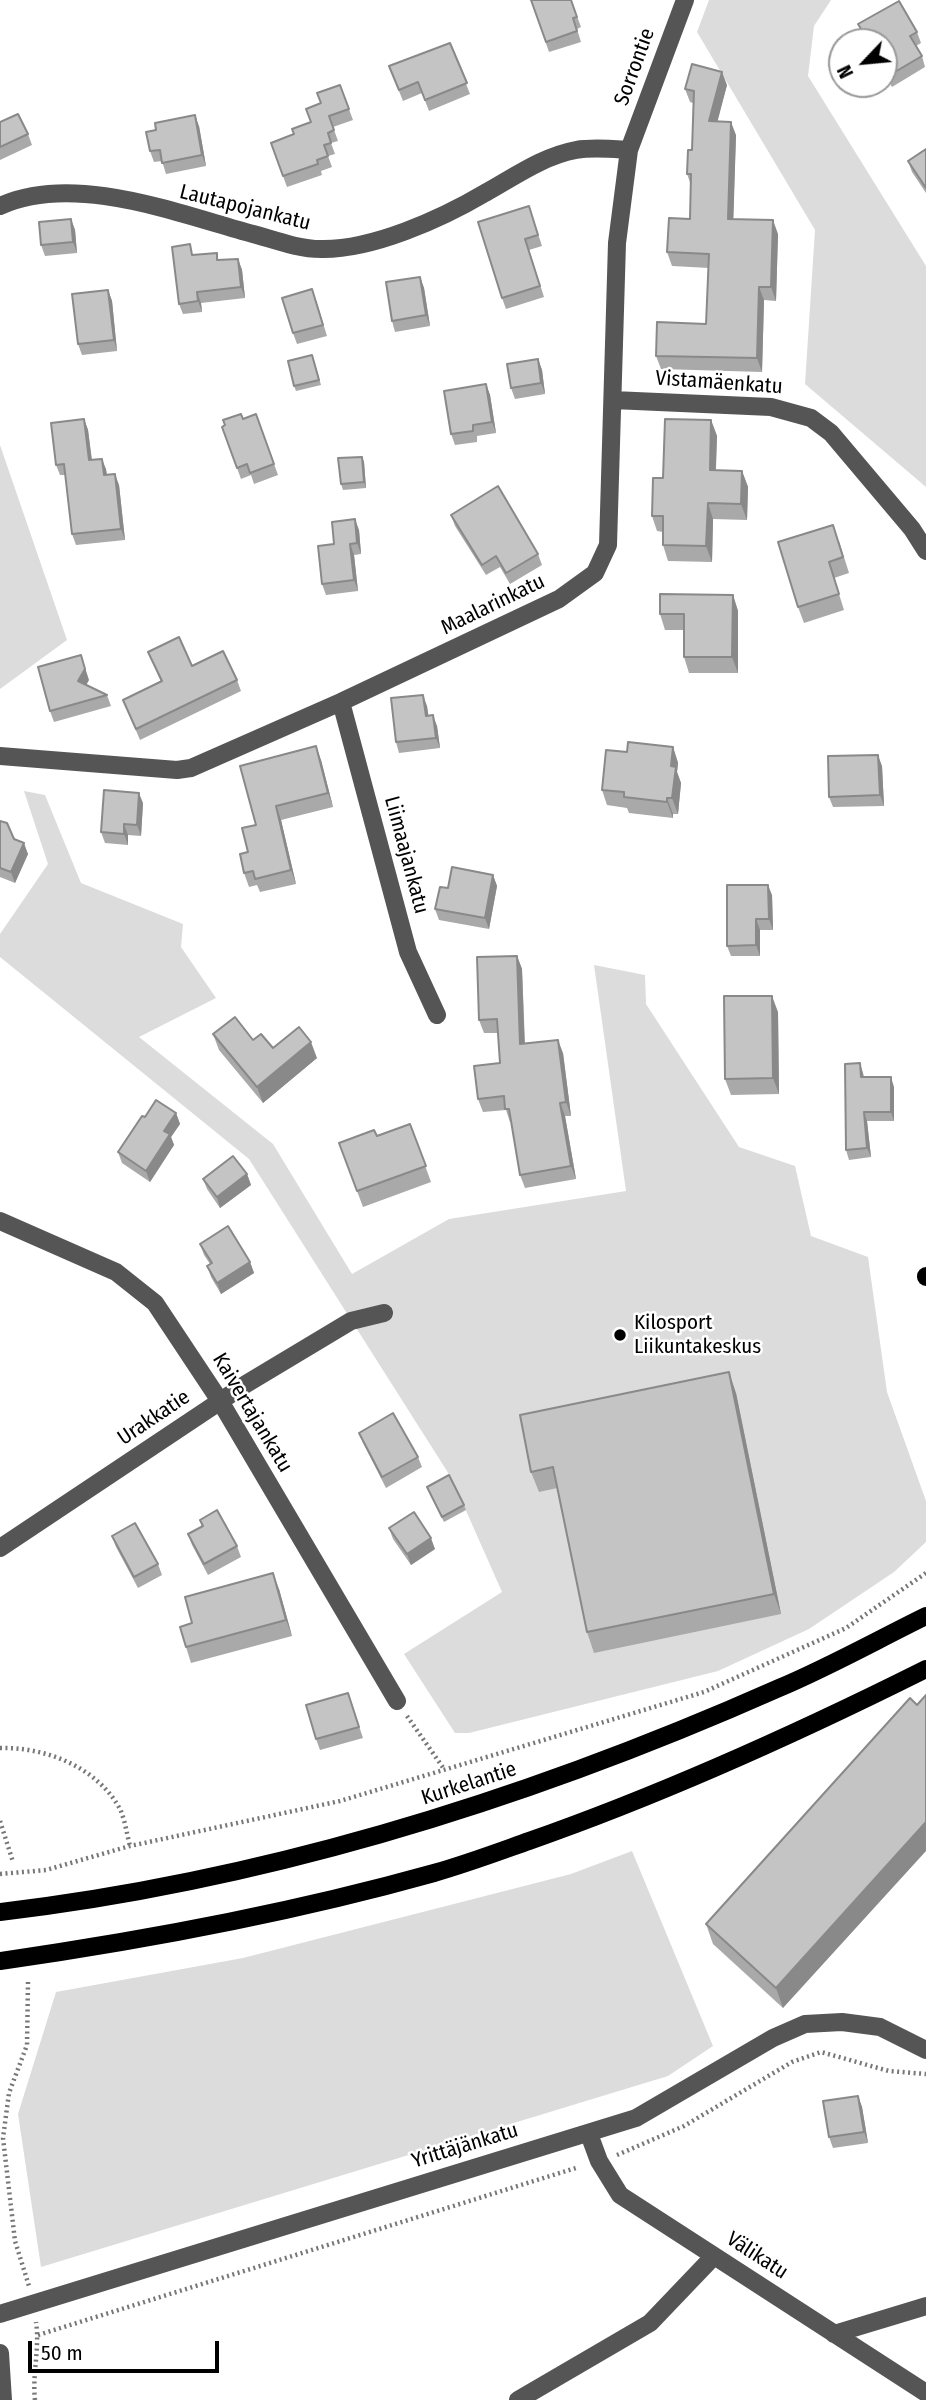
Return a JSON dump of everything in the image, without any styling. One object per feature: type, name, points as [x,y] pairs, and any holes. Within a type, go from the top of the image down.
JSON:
[{"type":"main road","name":"Kurkelantie","points":[[0,1912],[160,1887],[286,1860],[420,1825],[561,1777],[781,1688],[926,1616]]},
{"type":"main road","points":[[0,1961],[170,1936],[437,1873],[695,1779],[809,1728],[926,1669]]},
{"type":"street","name":"Sorrontie","points":[[629,150],[685,0]]},
{"type":"street","name":"Lautapojankatu","points":[[0,206],[29,194],[71,192],[147,206],[303,248],[337,249],[376,240],[444,215],[554,157],[577,150],[629,150]]},
{"type":"street","name":"Maalarinkatu","points":[[0,756],[184,769],[341,702],[559,598],[595,573],[608,545],[617,243],[629,150]]},
{"type":"street","name":"Vistamäenkatu","points":[[613,400],[771,407],[811,418],[831,433],[912,529],[926,551]]},
{"type":"street","name":"Liimaajankatu","points":[[341,702],[408,952],[437,1016]]},
{"type":"street","name":"Kaivertajankatu","points":[[0,1221],[111,1270],[139,1288],[166,1317],[219,1401],[397,1702]]},
{"type":"street","name":"Urakkatie","points":[[0,1548],[219,1401],[336,1329],[351,1321],[384,1313]]},
{"type":"street","name":"Yrittäjänkatu","points":[[0,2314],[636,2118],[773,2039],[805,2024],[842,2022],[880,2026],[926,2050]]},
{"type":"street","name":"Välikatu","points":[[589,2134],[599,2161],[620,2195],[926,2393]]},
{"type":"street","points":[[518,2400],[650,2323],[714,2256]]},
{"type":"street","points":[[834,2334],[926,2306]]},
{"type":"street","points":[[0,2353],[3,2400]]},
{"type":"path","points":[[0,1874],[46,1870],[130,1846],[340,1801],[704,1692],[846,1628],[926,1573]]},
{"type":"path","points":[[397,1702],[444,1769]]},
{"type":"path","points":[[0,1748],[33,1750],[72,1763],[97,1779],[121,1810],[130,1846]]},
{"type":"path","points":[[0,1821],[13,1862]]},
{"type":"path","points":[[28,1982],[26,2045],[9,2093],[3,2138],[16,2241],[33,2302],[38,2336],[33,2376],[35,2400]]},
{"type":"path","points":[[38,2336],[644,2146],[684,2126],[792,2062],[821,2052],[888,2071],[926,2074]]},
{"type":"shaded area","points":[[709,0],[831,0],[814,26],[808,76],[926,266],[926,487],[805,384],[815,230],[697,32]]},
{"type":"shaded area","points":[[0,445],[67,640],[0,689]]},
{"type":"shaded area","name":"Kilosport Liikuntakeskus","points":[[24,791],[45,795],[81,883],[183,924],[181,947],[216,998],[139,1037],[273,1144],[352,1274],[449,1219],[626,1191],[594,965],[645,975],[646,1004],[739,1147],[795,1166],[811,1236],[868,1257],[887,1392],[926,1501],[926,1542],[894,1572],[809,1629],[718,1671],[469,1733],[455,1733],[404,1654],[502,1592],[452,1479],[249,1159],[0,957],[0,934],[48,864]]},
{"type":"shaded area","points":[[632,1851],[713,2046],[668,2076],[41,2267],[18,2114],[56,1992],[243,1958],[571,1874]]},
{"type":"building","points":[[531,0],[571,0],[577,17],[573,18],[577,31],[546,42]]},
{"type":"building","points":[[899,1],[917,32],[910,36],[922,56],[898,70],[898,28],[860,28],[858,24]]},
{"type":"building","points":[[450,43],[467,83],[425,100],[418,82],[399,90],[389,66]]},
{"type":"building","points":[[692,64],[722,72],[709,121],[731,122],[728,219],[773,220],[771,287],[759,287],[757,358],[656,356],[657,322],[706,324],[709,254],[667,252],[669,218],[690,219],[691,174],[687,174],[688,150],[692,150],[694,91],[685,89]]},
{"type":"building","points":[[340,85],[349,109],[329,116],[334,130],[328,133],[331,143],[324,145],[328,156],[317,160],[318,164],[283,176],[271,143],[294,134],[292,129],[311,122],[306,109],[321,103],[317,93]]},
{"type":"building","points":[[18,114],[28,134],[0,147],[0,122]]},
{"type":"building","points":[[195,115],[202,155],[162,163],[160,150],[150,151],[146,132],[156,130],[155,123]]},
{"type":"building","points":[[926,149],[926,188],[908,161]]},
{"type":"building","points":[[529,206],[538,235],[525,239],[540,286],[502,298],[478,222]]},
{"type":"building","points":[[71,219],[73,242],[41,245],[39,222]]},
{"type":"building","points":[[190,244],[192,255],[217,253],[217,260],[238,259],[241,287],[197,292],[198,301],[179,304],[172,247]]},
{"type":"building","points":[[420,277],[426,315],[392,321],[386,282]]},
{"type":"building","points":[[312,289],[323,325],[293,333],[282,298]]},
{"type":"building","points":[[108,290],[114,340],[78,344],[72,294]]},
{"type":"building","points":[[312,355],[319,380],[294,386],[288,361]]},
{"type":"building","points":[[538,359],[541,383],[511,388],[507,364]]},
{"type":"building","points":[[486,384],[492,422],[473,425],[473,431],[451,434],[444,391]]},
{"type":"building","points":[[241,414],[243,419],[256,414],[274,464],[250,473],[247,464],[237,468],[222,427],[225,425],[223,420]]},
{"type":"building","points":[[84,419],[89,460],[102,459],[104,475],[115,474],[121,529],[72,534],[64,464],[56,465],[51,423]]},
{"type":"building","points":[[665,419],[711,420],[710,470],[742,471],[741,504],[708,503],[706,546],[663,545],[663,516],[652,516],[653,478],[663,478]]},
{"type":"building","points":[[362,457],[364,482],[341,484],[338,458]]},
{"type":"building","points":[[498,486],[538,554],[506,573],[496,556],[482,565],[451,515]]},
{"type":"building","points":[[355,519],[357,543],[350,544],[354,580],[322,584],[318,546],[334,544],[332,522]]},
{"type":"building","points":[[833,525],[843,557],[829,562],[839,594],[798,607],[778,542]]},
{"type":"building","points":[[660,594],[733,595],[732,657],[684,657],[684,614],[660,614]]},
{"type":"building","points":[[179,637],[192,666],[223,651],[237,680],[136,729],[123,700],[162,681],[148,652]]},
{"type":"building","points":[[81,655],[85,669],[78,681],[107,695],[50,711],[38,667]]},
{"type":"building","points":[[423,695],[426,716],[433,715],[436,738],[396,742],[391,698]]},
{"type":"building","points":[[628,742],[673,747],[671,766],[676,767],[672,798],[667,798],[667,802],[624,797],[624,792],[602,790],[606,750],[627,752]]},
{"type":"building","points":[[316,746],[328,793],[276,806],[291,870],[255,879],[253,871],[244,873],[240,854],[248,852],[242,828],[256,825],[240,766]]},
{"type":"building","points":[[878,755],[880,795],[829,797],[828,756]]},
{"type":"building","points":[[104,790],[139,793],[137,825],[124,824],[124,834],[101,832]]},
{"type":"building","points":[[0,821],[7,823],[14,839],[24,843],[11,872],[0,868]]},
{"type":"building","points":[[452,867],[493,875],[485,918],[435,909],[440,887],[448,888]]},
{"type":"building","points":[[727,885],[768,885],[769,919],[756,919],[756,945],[727,946]]},
{"type":"building","points":[[517,956],[520,1044],[558,1040],[566,1102],[560,1103],[571,1166],[520,1175],[509,1109],[505,1109],[504,1096],[478,1099],[474,1066],[500,1063],[497,1019],[479,1020],[477,957]]},
{"type":"building","points":[[724,996],[772,996],[773,1078],[725,1079]]},
{"type":"building","points":[[235,1017],[253,1040],[261,1034],[273,1048],[299,1027],[311,1042],[257,1087],[213,1034]]},
{"type":"building","points":[[860,1063],[861,1077],[891,1077],[891,1112],[864,1112],[867,1148],[846,1150],[845,1064]]},
{"type":"building","points":[[156,1100],[176,1113],[164,1131],[170,1134],[146,1171],[118,1152]]},
{"type":"building","points":[[410,1124],[426,1166],[357,1191],[339,1143],[374,1130],[377,1136]]},
{"type":"building","points":[[233,1156],[247,1174],[217,1197],[203,1179]]},
{"type":"building","points":[[228,1226],[250,1262],[217,1283],[207,1266],[212,1263],[200,1244]]},
{"type":"building","points":[[729,1372],[774,1594],[587,1632],[553,1467],[531,1472],[520,1415]]},
{"type":"building","points":[[393,1413],[418,1457],[382,1477],[359,1433]]},
{"type":"building","points":[[449,1475],[464,1505],[442,1517],[427,1487]]},
{"type":"building","points":[[217,1510],[237,1546],[204,1564],[188,1534],[203,1526],[200,1520]]},
{"type":"building","points":[[414,1512],[431,1538],[407,1554],[389,1528]]},
{"type":"building","points":[[135,1523],[158,1564],[134,1577],[112,1536]]},
{"type":"building","points":[[273,1573],[286,1620],[186,1647],[180,1627],[192,1623],[185,1597]]},
{"type":"building","points":[[348,1693],[359,1727],[316,1739],[306,1705]]},
{"type":"building","points":[[926,1695],[926,1822],[776,1988],[706,1924],[910,1698],[917,1705]]},
{"type":"building","points":[[858,2096],[864,2132],[829,2137],[823,2101]]},
{"type":"place","name":"Kilosport Liikuntakeskus","points":[[620,1335]]}]
